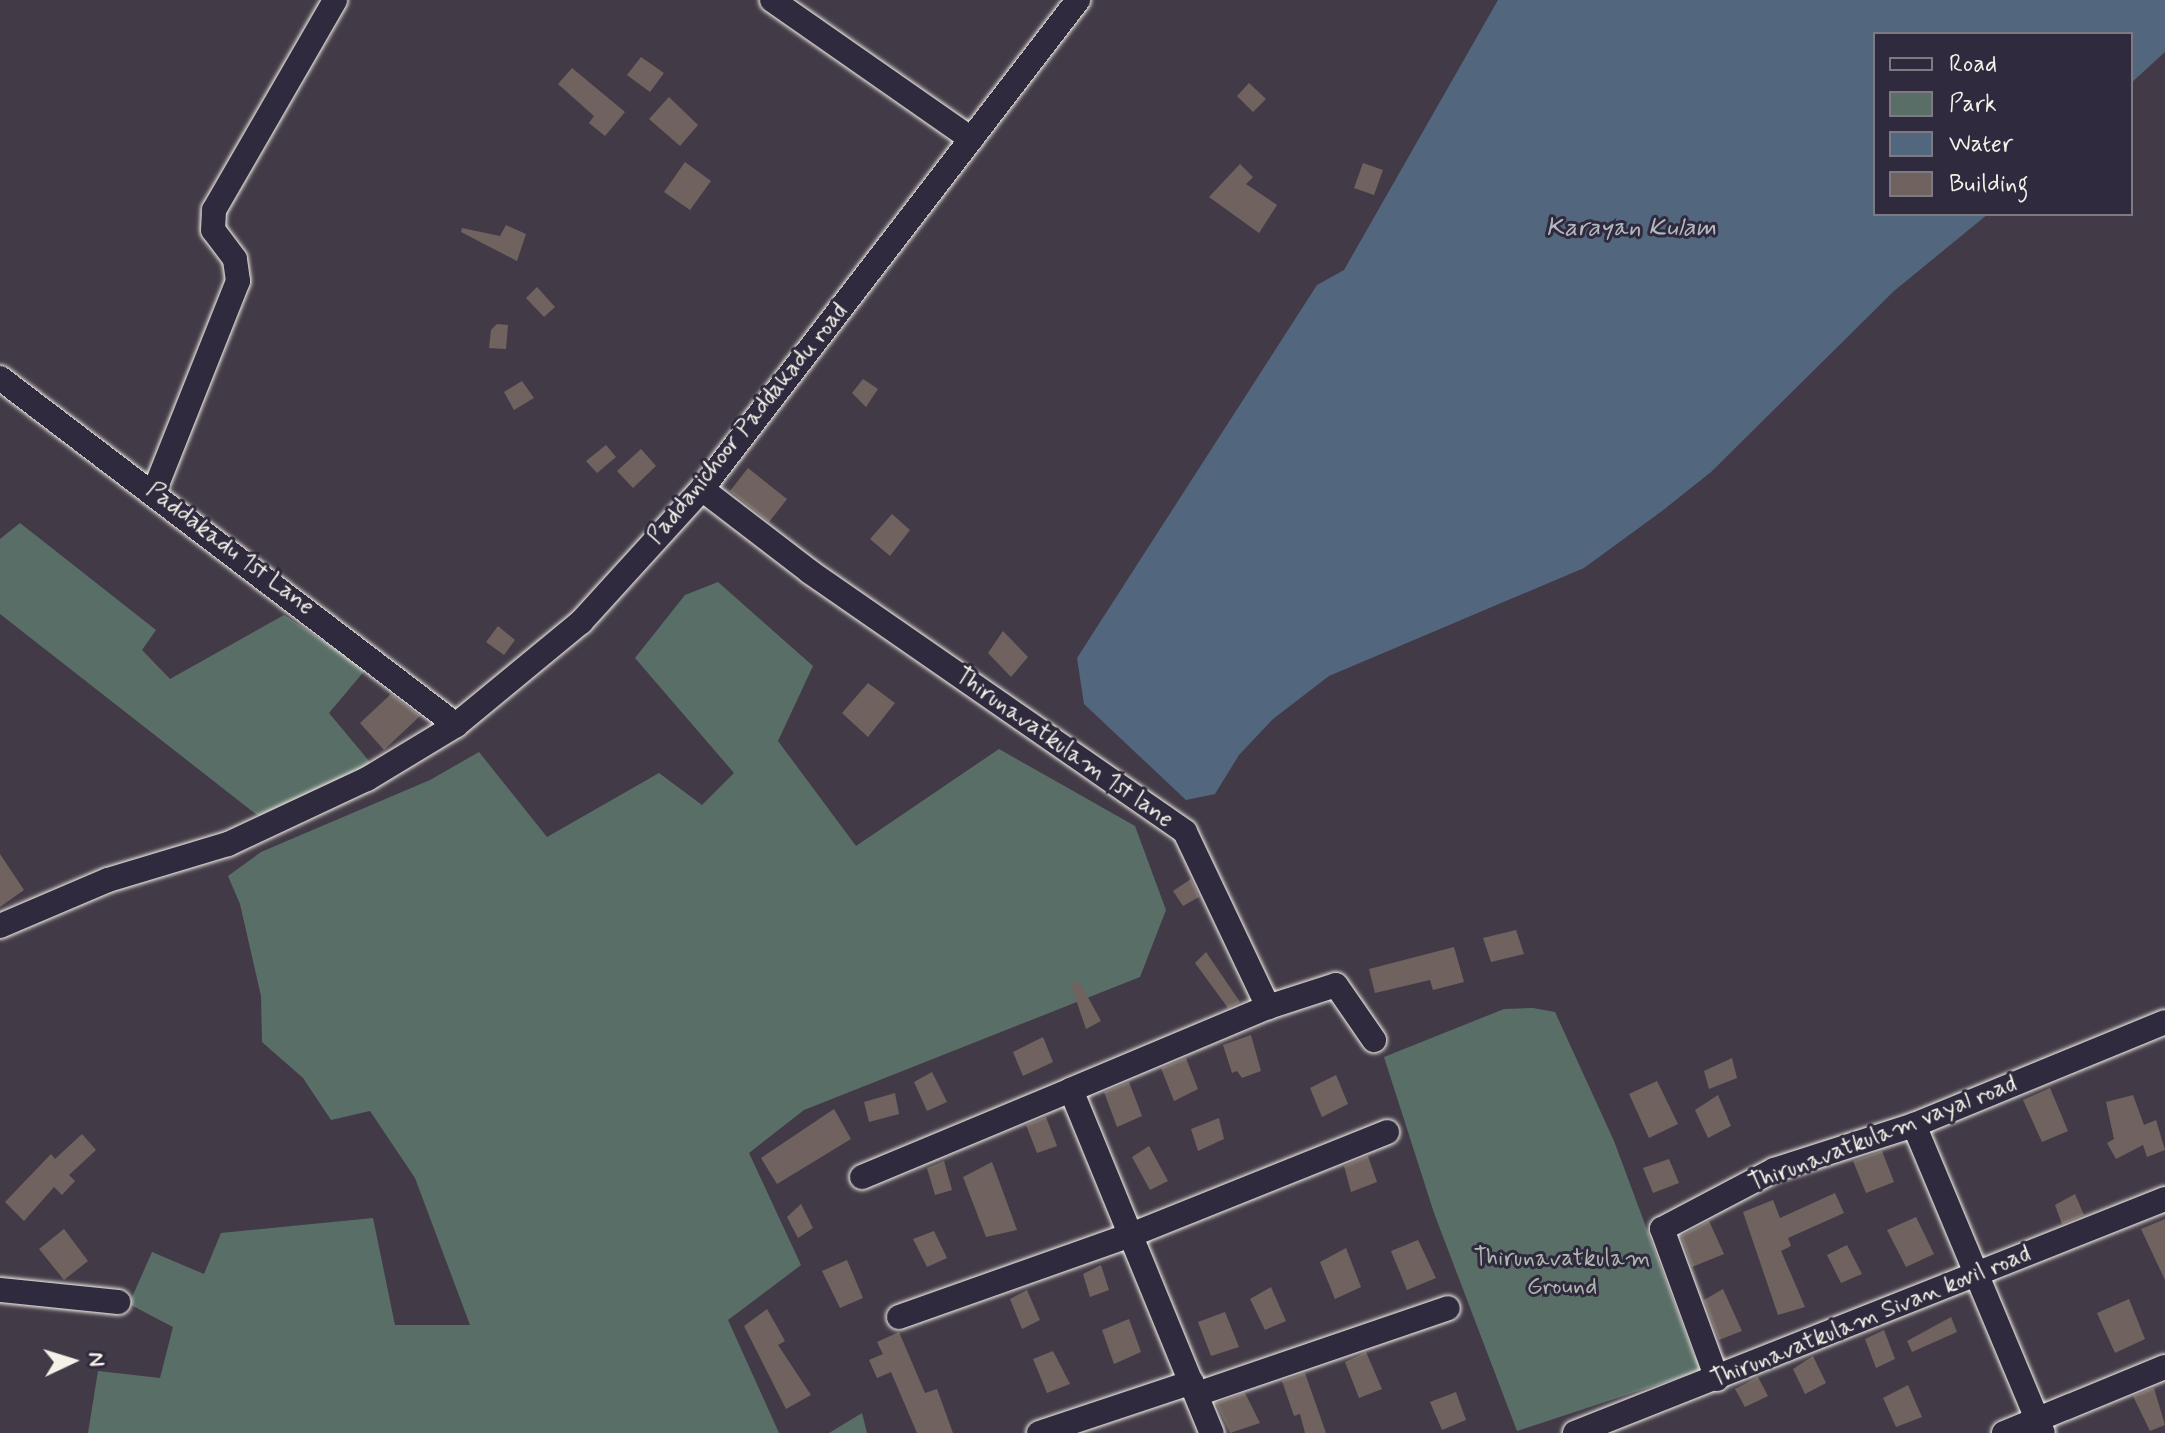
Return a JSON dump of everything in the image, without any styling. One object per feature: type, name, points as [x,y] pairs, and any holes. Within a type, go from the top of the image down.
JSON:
[{"type":"street","points":[[154,492],[238,281],[235,259],[213,230],[214,210],[335,0]]},
{"type":"street","points":[[772,0],[971,139]]},
{"type":"street","name":"Paddanichoor Paddakadu road","points":[[0,926],[108,880],[228,844],[367,779],[456,725],[581,622],[702,489],[1078,0]]},
{"type":"street","name":"Paddakadu 1st Lane","points":[[0,378],[154,492],[456,725]]},
{"type":"street","name":"Thirunavatkulam 1st lane","points":[[702,489],[810,572],[1185,832],[1268,1007]]},
{"type":"street","points":[[862,1177],[1268,1007],[1336,985],[1374,1040]]},
{"type":"street","name":"Thirunavatkulam vayal road","points":[[1717,1379],[1662,1229],[1774,1170],[1914,1125],[2165,1022]]},
{"type":"street","points":[[1071,1090],[1212,1433]]},
{"type":"street","points":[[1914,1125],[1979,1274],[2040,1426]]},
{"type":"street","points":[[899,1317],[1131,1235],[1387,1132]]},
{"type":"street","name":"Thirunavatkulam Sivan kovil road","points":[[1586,1431],[2165,1199]]},
{"type":"street","points":[[0,1290],[118,1302]]},
{"type":"street","points":[[1039,1433],[1195,1388],[1448,1308]]},
{"type":"street","points":[[2004,1433],[2040,1426],[2165,1367]]},
{"type":"green space","points":[[20,523],[156,630],[142,650],[170,679],[284,615],[366,669],[329,713],[374,767],[266,822],[0,614],[0,539]]},
{"type":"green space","points":[[718,582],[813,666],[778,741],[856,846],[999,749],[1135,826],[1166,910],[1140,977],[804,1110],[749,1153],[801,1265],[728,1320],[779,1433],[88,1433],[98,1371],[160,1378],[173,1327],[129,1304],[152,1252],[204,1274],[221,1233],[373,1218],[395,1325],[470,1325],[415,1178],[370,1111],[331,1120],[303,1078],[262,1042],[261,996],[240,904],[228,876],[261,852],[430,780],[479,752],[547,837],[659,773],[702,805],[734,773],[635,658],[685,595]]},
{"type":"green space","name":"Thirunavatkulam Ground","points":[[1533,1008],[1555,1012],[1614,1141],[1694,1356],[1705,1369],[1517,1431],[1434,1213],[1384,1057],[1504,1009]]},
{"type":"green space","points":[[862,1413],[867,1433],[829,1433]]},
{"type":"water","name":"Karayan Kulam","points":[[1498,0],[2165,0],[2165,52],[2133,81],[2133,32],[1873,32],[1873,216],[1986,216],[1894,291],[1711,472],[1584,568],[1329,676],[1273,719],[1239,755],[1215,794],[1186,800],[1084,704],[1077,658],[1317,285],[1344,270]]},
{"type":"building","points":[[641,57],[664,73],[650,92],[627,75]]},
{"type":"building","points":[[572,68],[625,112],[605,136],[589,123],[594,116],[558,84]]},
{"type":"building","points":[[1249,83],[1266,99],[1253,112],[1237,96]]},
{"type":"building","points":[[669,97],[698,125],[680,146],[649,119]]},
{"type":"building","points":[[685,162],[711,181],[690,210],[664,192]]},
{"type":"building","points":[[1363,163],[1383,170],[1374,195],[1354,188]]},
{"type":"building","points":[[1240,164],[1253,177],[1246,184],[1277,205],[1259,233],[1209,197]]},
{"type":"building","points":[[506,225],[526,234],[517,261],[461,232],[462,228],[500,236]]},
{"type":"building","points":[[537,287],[555,307],[544,317],[526,298]]},
{"type":"building","points":[[497,324],[508,325],[506,349],[489,348],[491,330]]},
{"type":"building","points":[[863,379],[878,389],[866,407],[852,393]]},
{"type":"building","points":[[522,381],[534,398],[514,410],[504,392]]},
{"type":"building","points":[[606,445],[616,457],[597,473],[586,461]]},
{"type":"building","points":[[641,449],[656,466],[633,488],[617,471]]},
{"type":"building","points":[[748,468],[787,499],[769,522],[730,491]]},
{"type":"building","points":[[892,514],[910,530],[890,556],[870,539]]},
{"type":"building","points":[[498,626],[515,640],[504,655],[486,642]]},
{"type":"building","points":[[1003,631],[1028,657],[1011,677],[988,653]]},
{"type":"building","points":[[868,683],[895,703],[868,737],[842,713]]},
{"type":"building","points":[[391,694],[420,716],[384,750],[360,723]]},
{"type":"building","points":[[0,854],[24,890],[0,907]]},
{"type":"building","points":[[1191,879],[1199,897],[1183,906],[1173,891]]},
{"type":"building","points":[[1516,930],[1524,954],[1491,962],[1483,938]]},
{"type":"building","points":[[1454,947],[1464,982],[1433,990],[1430,980],[1375,993],[1369,969]]},
{"type":"building","points":[[1206,952],[1240,1002],[1228,1008],[1195,963]]},
{"type":"building","points":[[1079,981],[1101,1021],[1086,1029],[1071,985]]},
{"type":"building","points":[[1251,1035],[1261,1071],[1242,1078],[1237,1071],[1232,1073],[1223,1045]]},
{"type":"building","points":[[1043,1037],[1053,1062],[1023,1076],[1013,1052]]},
{"type":"building","points":[[1186,1058],[1198,1089],[1174,1101],[1161,1068]]},
{"type":"building","points":[[1732,1058],[1737,1078],[1709,1089],[1704,1071]]},
{"type":"building","points":[[932,1072],[947,1102],[927,1111],[914,1082]]},
{"type":"building","points":[[1336,1075],[1348,1104],[1322,1117],[1310,1088]]},
{"type":"building","points":[[1657,1081],[1678,1124],[1649,1138],[1629,1094]]},
{"type":"building","points":[[1129,1082],[1142,1116],[1117,1127],[1104,1092]]},
{"type":"building","points":[[2050,1088],[2068,1131],[2042,1142],[2023,1100]]},
{"type":"building","points":[[895,1093],[899,1114],[869,1122],[864,1102]]},
{"type":"building","points":[[1718,1095],[1731,1126],[1708,1138],[1695,1110]]},
{"type":"building","points":[[2133,1095],[2144,1125],[2156,1120],[2165,1150],[2147,1157],[2143,1145],[2116,1159],[2107,1143],[2114,1139],[2106,1102]]},
{"type":"building","points":[[834,1109],[851,1139],[777,1184],[761,1158]]},
{"type":"building","points":[[1046,1117],[1057,1146],[1037,1153],[1026,1125]]},
{"type":"building","points":[[1219,1118],[1224,1139],[1198,1151],[1191,1129]]},
{"type":"building","points":[[82,1134],[96,1150],[69,1175],[75,1181],[62,1195],[54,1187],[24,1221],[5,1202],[51,1154],[55,1159]]},
{"type":"building","points":[[1149,1146],[1168,1181],[1150,1190],[1132,1157]]},
{"type":"building","points":[[1882,1151],[1894,1182],[1866,1193],[1853,1161]]},
{"type":"building","points":[[1368,1156],[1377,1182],[1351,1192],[1344,1166]]},
{"type":"building","points":[[1669,1159],[1679,1183],[1653,1193],[1643,1168]]},
{"type":"building","points":[[944,1161],[952,1190],[935,1195],[927,1168]]},
{"type":"building","points":[[992,1162],[1017,1230],[986,1237],[963,1177]]},
{"type":"building","points":[[1835,1193],[1844,1213],[1788,1238],[1791,1246],[1781,1251],[1805,1307],[1778,1315],[1743,1212],[1773,1200],[1780,1218]]},
{"type":"building","points":[[2075,1194],[2084,1215],[2062,1224],[2055,1205]]},
{"type":"building","points":[[801,1204],[813,1228],[798,1238],[787,1217]]},
{"type":"building","points":[[1916,1217],[1934,1254],[1906,1267],[1887,1230]]},
{"type":"building","points":[[2165,1219],[2165,1280],[2141,1229]]},
{"type":"building","points":[[1709,1221],[1724,1254],[1692,1267],[1681,1236]]},
{"type":"building","points":[[64,1229],[88,1261],[64,1280],[39,1249]]},
{"type":"building","points":[[934,1231],[947,1258],[927,1267],[913,1239]]},
{"type":"building","points":[[1418,1240],[1436,1278],[1407,1290],[1391,1251]]},
{"type":"building","points":[[1847,1245],[1862,1274],[1841,1283],[1827,1255]]},
{"type":"building","points":[[1346,1248],[1361,1287],[1335,1299],[1320,1262]]},
{"type":"building","points":[[847,1260],[863,1298],[840,1308],[822,1271]]},
{"type":"building","points":[[1101,1265],[1109,1290],[1090,1297],[1083,1274]]},
{"type":"building","points":[[1271,1287],[1286,1321],[1265,1330],[1250,1299]]},
{"type":"building","points":[[1723,1289],[1742,1331],[1719,1340],[1704,1300]]},
{"type":"building","points":[[1027,1290],[1040,1320],[1022,1329],[1010,1299]]},
{"type":"building","points":[[2129,1299],[2145,1339],[2115,1353],[2097,1313]]},
{"type":"building","points":[[767,1309],[785,1341],[778,1345],[811,1395],[786,1409],[744,1326]]},
{"type":"building","points":[[1225,1312],[1239,1347],[1211,1356],[1198,1322]]},
{"type":"building","points":[[1951,1317],[1957,1332],[1912,1352],[1907,1341]]},
{"type":"building","points":[[1129,1319],[1141,1352],[1114,1364],[1102,1330]]},
{"type":"building","points":[[1884,1330],[1895,1359],[1876,1368],[1865,1339]]},
{"type":"building","points":[[899,1332],[925,1393],[937,1389],[953,1433],[917,1433],[891,1372],[877,1378],[869,1360],[883,1354],[877,1342]]},
{"type":"building","points":[[1053,1351],[1070,1384],[1047,1393],[1033,1359]]},
{"type":"building","points":[[1366,1352],[1382,1389],[1359,1398],[1345,1362]]},
{"type":"building","points":[[1813,1356],[1826,1383],[1805,1394],[1793,1369]]},
{"type":"building","points":[[1305,1373],[1326,1433],[1305,1433],[1300,1414],[1294,1416],[1282,1381]]},
{"type":"building","points":[[1758,1377],[1768,1396],[1745,1407],[1735,1389]]},
{"type":"building","points":[[1908,1385],[1922,1417],[1896,1427],[1883,1398]]},
{"type":"building","points":[[2154,1388],[2165,1425],[2150,1431],[2133,1396]]},
{"type":"building","points":[[1456,1392],[1466,1420],[1442,1430],[1430,1402]]},
{"type":"building","points":[[1245,1393],[1260,1423],[1230,1433],[1216,1403]]}]
